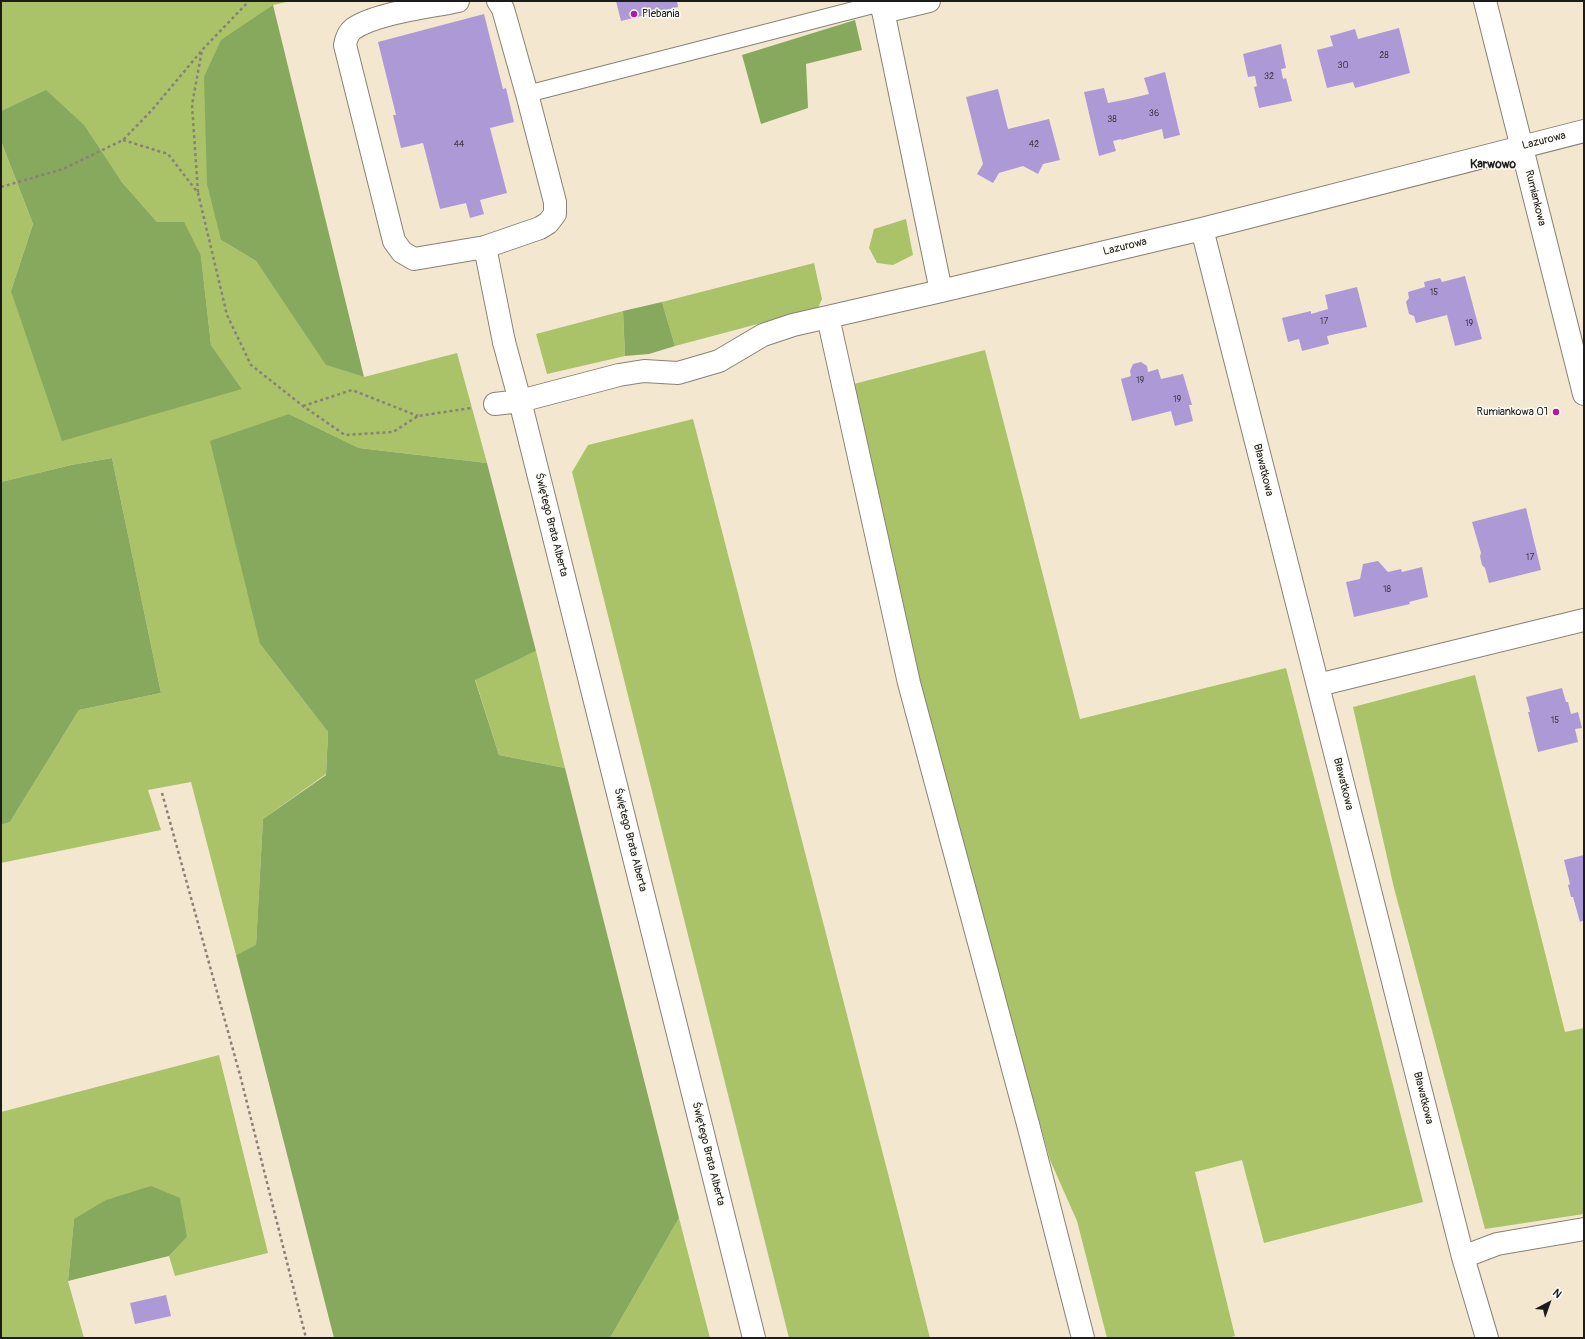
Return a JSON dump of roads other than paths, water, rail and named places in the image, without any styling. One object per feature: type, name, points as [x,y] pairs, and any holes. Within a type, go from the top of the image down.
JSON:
[{"type":"street","points":[[458,1],[377,18],[353,29],[346,37],[345,45],[394,241],[402,252],[414,259],[485,246],[540,228],[548,223],[555,214],[554,202],[527,94],[503,9],[498,1]]},
{"type":"street","points":[[929,1],[882,5],[942,291]]},
{"type":"street","name":"Rumiankowa","points":[[1485,1],[1584,394]]},
{"type":"street","name":"Lazurowa","points":[[495,404],[520,401],[618,374],[644,371],[678,373],[719,361],[763,336],[793,325],[942,291],[1202,228],[1584,131]]},
{"type":"street","name":"Bławatkowa","points":[[1202,228],[1463,1257],[1487,1338]]},
{"type":"street","name":"Świętego Brata Alberta","points":[[485,246],[504,342],[754,1338]]},
{"type":"street","points":[[828,317],[909,683],[1027,1120],[1084,1338]]},
{"type":"street","points":[[1318,684],[1584,620]]},
{"type":"street","points":[[1463,1257],[1497,1244],[1584,1229]]},
{"type":"lane","points":[[527,94],[882,5]]},
{"type":"place","name":"Plebania","points":[[634,14]]},
{"type":"place","name":"Rumiankowa 01","points":[[1556,412]]},
{"type":"district","name":"Karwowo","points":[[1493,165]]}]
